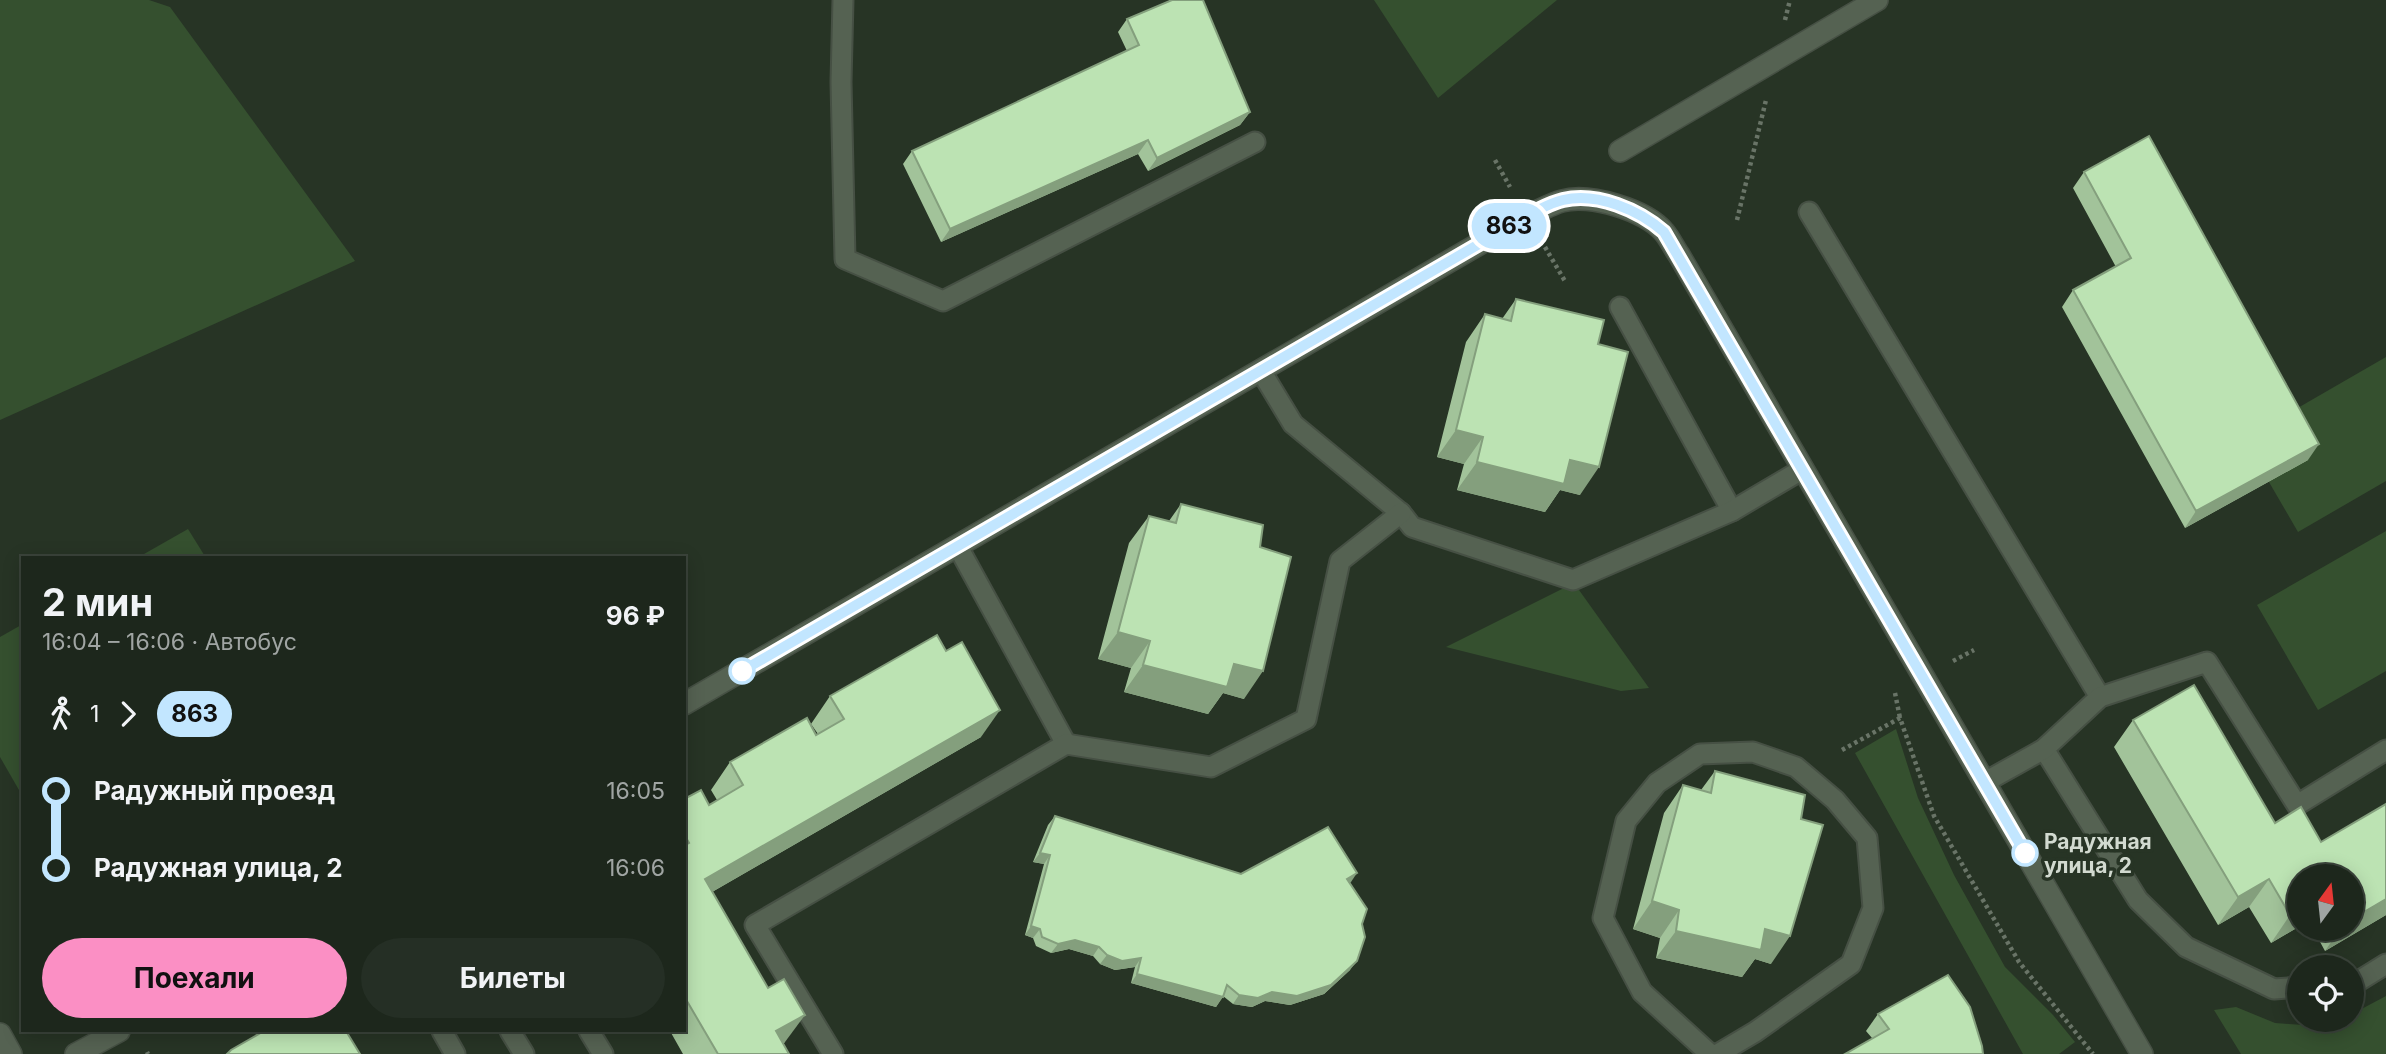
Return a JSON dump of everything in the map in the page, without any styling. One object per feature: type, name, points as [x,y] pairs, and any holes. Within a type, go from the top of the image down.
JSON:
[{"type":"street","points":[[1620,151],[1877,0]]},
{"type":"street","points":[[686,703],[1531,214],[1564,200],[1590,199],[1620,207],[1653,222],[1664,232],[2142,1054]]},
{"type":"street","points":[[76,1054],[117,1032]]},
{"type":"street","points":[[0,1034],[11,1054]]},
{"type":"lane","points":[[843,0],[841,82],[845,259],[943,301],[1255,142]]},
{"type":"lane","points":[[1809,212],[2100,697]]},
{"type":"lane","points":[[1620,307],[1732,511]]},
{"type":"lane","points":[[1261,372],[1293,424],[1401,513],[1412,527],[1573,580],[1732,511],[1803,469]]},
{"type":"lane","points":[[833,1054],[755,925],[1066,744],[1211,767],[1306,719],[1340,561],[1401,513]]},
{"type":"lane","points":[[958,547],[1066,744]]},
{"type":"lane","points":[[1985,782],[2045,749],[2100,697],[2207,662],[2297,805],[2386,750]]},
{"type":"lane","points":[[2045,749],[2138,900],[2186,947],[2274,989],[2287,988]]},
{"type":"lane","points":[[1710,1054],[1642,992],[1603,918],[1626,821],[1657,783],[1700,754],[1753,752],[1796,767],[1835,800],[1867,838],[1874,908],[1851,964],[1755,1032],[1718,1054]]},
{"type":"lane","points":[[2364,978],[2386,964]]},
{"type":"lane","points":[[443,1032],[456,1054]]},
{"type":"lane","points":[[511,1032],[524,1054]]},
{"type":"lane","points":[[590,1032],[603,1054]]},
{"type":"path","points":[[1784,26],[1790,0]]},
{"type":"path","points":[[1738,220],[1768,90]]},
{"type":"path","points":[[1494,160],[1510,187]]},
{"type":"path","points":[[1545,247],[1566,283]]},
{"type":"path","points":[[1953,661],[1974,650]]},
{"type":"path","points":[[1895,693],[1900,718],[1934,816],[2019,962],[2093,1054]]},
{"type":"path","points":[[1842,750],[1900,718]]},
{"type":"green space","points":[[0,0],[149,0],[170,7],[355,261],[0,420]]},
{"type":"green space","points":[[1374,0],[1557,0],[1438,98]]},
{"type":"green space","points":[[2386,357],[2386,481],[2298,532],[2244,439]]},
{"type":"green space","points":[[188,529],[205,556],[141,556]]},
{"type":"green space","points":[[2386,531],[2386,671],[2318,710],[2257,605]]},
{"type":"green space","points":[[1574,583],[1649,688],[1621,691],[1446,647]]},
{"type":"green space","points":[[21,625],[21,794],[0,757],[0,637]]},
{"type":"green space","points":[[1896,729],[1918,798],[1954,875],[2005,967],[2053,1015],[2075,1042],[2059,1054],[2023,1054],[1855,753]]},
{"type":"green space","points":[[2386,996],[2386,1054],[2241,1054],[2214,1010],[2236,1007],[2275,1023],[2287,1024],[2287,1032],[2364,1032],[2364,1008]]},
{"type":"building","points":[[1172,0],[1203,0],[1250,112],[1157,158],[1148,140],[950,229],[912,151],[1139,45],[1127,19]]},
{"type":"building","points":[[2149,136],[2319,444],[2196,511],[2073,290],[2131,258],[2084,172]]},
{"type":"building","points":[[1516,299],[1604,320],[1598,344],[1628,352],[1599,467],[1570,460],[1564,484],[1477,462],[1483,437],[1456,430],[1485,314],[1511,321]]},
{"type":"building","points":[[1181,504],[1263,525],[1260,547],[1291,557],[1263,671],[1234,664],[1227,687],[1143,665],[1150,641],[1118,632],[1149,516],[1176,523]]},
{"type":"building","points":[[937,635],[946,651],[962,642],[1000,710],[705,879],[768,988],[784,979],[805,1015],[776,1031],[789,1054],[718,1054],[686,999],[686,845],[689,843],[686,838],[686,798],[701,790],[709,805],[743,785],[730,762],[807,718],[816,735],[844,719],[830,696]]},
{"type":"building","points":[[2194,685],[2275,823],[2301,807],[2321,842],[2386,804],[2386,899],[2364,912],[2364,864],[2287,864],[2287,910],[2269,879],[2238,897],[2133,720]]},
{"type":"building","points":[[1715,771],[1805,795],[1801,819],[1823,825],[1790,936],[1765,929],[1761,950],[1676,931],[1679,910],[1652,901],[1683,785],[1711,793]]},
{"type":"building","points":[[1055,816],[1241,874],[1328,827],[1357,873],[1347,879],[1367,909],[1362,924],[1365,937],[1357,961],[1331,985],[1297,996],[1272,992],[1258,998],[1239,995],[1227,985],[1223,997],[1137,974],[1141,958],[1122,961],[1107,955],[1099,947],[1075,940],[1058,944],[1042,937],[1040,929],[1031,926],[1050,855],[1040,853]]},
{"type":"building","points":[[1948,975],[1970,1007],[1983,1054],[1845,1054],[1889,1029],[1878,1014]]},
{"type":"building","points":[[262,1032],[347,1032],[360,1054],[227,1054]]},
{"type":"bus line","name":"863","points":[[742,671],[1261,372],[1482,241],[1531,214],[1564,200],[1590,199],[1638,214],[1664,232],[2025,853]]},
{"type":"place","name":"Радужная улица, 2","points":[[2025,853]]}]
